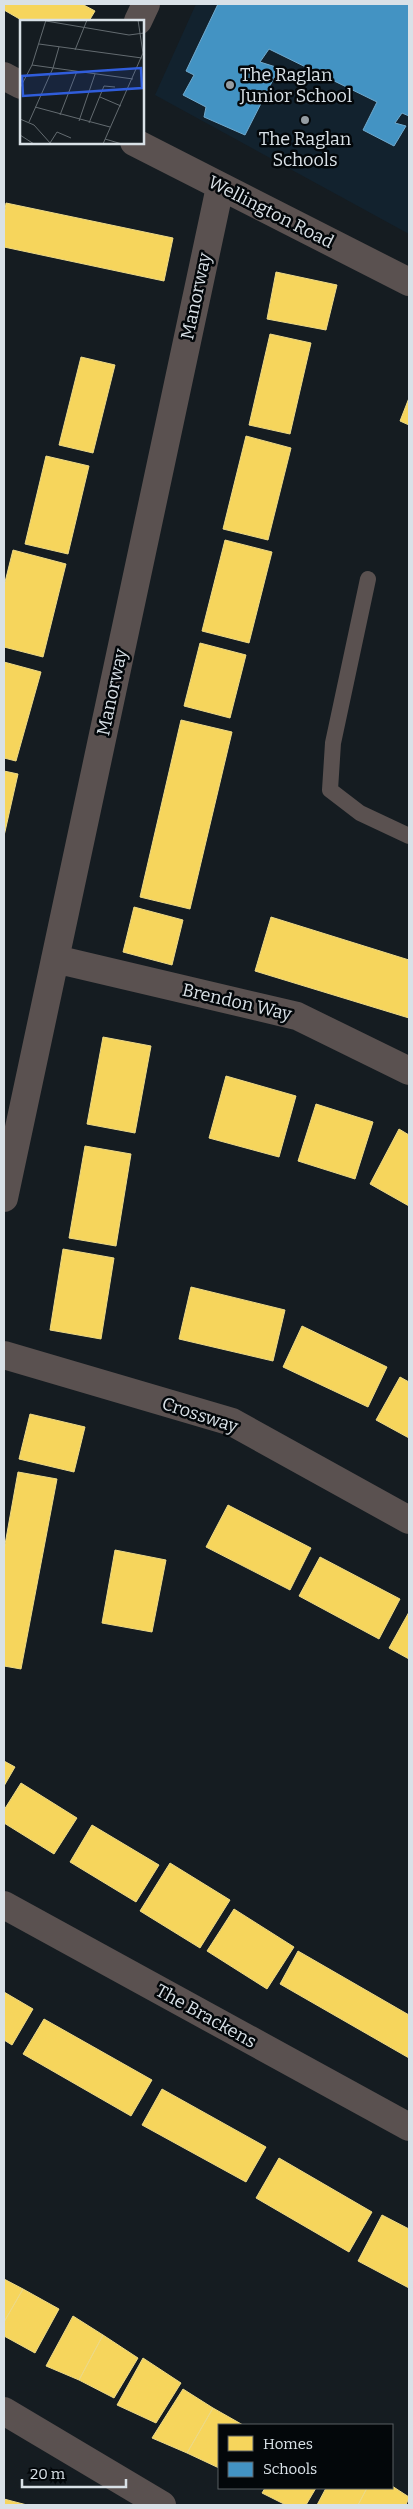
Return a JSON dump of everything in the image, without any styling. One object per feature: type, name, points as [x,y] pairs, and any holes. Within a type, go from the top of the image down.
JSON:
[{"type":"street","points":[[138,20],[146,4]]},
{"type":"street","points":[[4,76],[20,84]]},
{"type":"street","name":"Wellington Road","points":[[138,144],[409,282]]},
{"type":"street","name":"Manorway","points":[[4,1198],[220,187]]},
{"type":"street","name":"Brendon Way","points":[[55,959],[297,1016],[409,1072]]},
{"type":"street","name":"Crossway","points":[[4,1355],[232,1422],[409,1520]]},
{"type":"street","name":"The Brackens","points":[[4,1905],[409,2128]]},
{"type":"street","points":[[4,2411],[162,2505]]},
{"type":"lane","points":[[368,579],[333,743],[330,790],[360,813],[409,836]]},
{"type":"shaded area","name":"The Raglan Schools","points":[[196,4],[409,4],[409,234],[155,95]]},
{"type":"building: Homes","points":[[4,4],[82,4],[95,11],[90,20],[21,20],[4,10]]},
{"type":"building: Homes","points":[[6,203],[173,238],[164,281],[4,247]]},
{"type":"building: Homes","points":[[276,272],[337,285],[326,330],[267,319]]},
{"type":"building: Homes","points":[[270,334],[311,343],[290,434],[249,425]]},
{"type":"building: Homes","points":[[81,357],[115,365],[93,453],[59,445]]},
{"type":"building: Homes","points":[[409,398],[409,425],[400,421]]},
{"type":"building: Homes","points":[[246,436],[291,448],[268,540],[223,529]]},
{"type":"building: Homes","points":[[46,456],[89,466],[68,554],[25,544]]},
{"type":"building: Homes","points":[[225,540],[272,552],[249,643],[202,631]]},
{"type":"building: Homes","points":[[13,550],[66,564],[43,657],[4,647],[4,586]]},
{"type":"building: Homes","points":[[200,643],[246,655],[230,718],[184,706]]},
{"type":"building: Homes","points":[[4,662],[41,672],[16,761],[4,758]]},
{"type":"building: Homes","points":[[181,720],[232,732],[190,909],[140,897]]},
{"type":"building: Homes","points":[[4,771],[18,774],[4,836]]},
{"type":"building: Homes","points":[[134,907],[183,920],[172,965],[123,952]]},
{"type":"building: Homes","points":[[271,917],[409,960],[409,1018],[255,971]]},
{"type":"building: Homes","points":[[103,1037],[151,1046],[135,1133],[87,1124]]},
{"type":"building: Homes","points":[[226,1076],[296,1096],[279,1157],[209,1138]]},
{"type":"building: Homes","points":[[316,1104],[373,1122],[355,1179],[298,1161]]},
{"type":"building: Homes","points":[[399,1129],[409,1135],[409,1206],[370,1184]]},
{"type":"building: Homes","points":[[85,1146],[131,1154],[116,1246],[69,1238]]},
{"type":"building: Homes","points":[[63,1249],[114,1258],[101,1339],[50,1330]]},
{"type":"building: Homes","points":[[191,1287],[285,1310],[273,1361],[179,1339]]},
{"type":"building: Homes","points":[[302,1326],[387,1367],[368,1407],[283,1367]]},
{"type":"building: Homes","points":[[400,1377],[409,1382],[409,1438],[376,1420]]},
{"type":"building: Homes","points":[[30,1414],[85,1427],[74,1472],[19,1459]]},
{"type":"building: Homes","points":[[18,1472],[57,1479],[21,1669],[4,1666],[4,1550]]},
{"type":"building: Homes","points":[[228,1505],[311,1548],[290,1590],[206,1547]]},
{"type":"building: Homes","points":[[115,1550],[166,1560],[152,1632],[102,1623]]},
{"type":"building: Homes","points":[[320,1557],[400,1599],[379,1639],[299,1596]]},
{"type":"building: Homes","points":[[409,1612],[409,1659],[389,1648]]},
{"type":"building: Homes","points":[[4,1761],[15,1767],[4,1786]]},
{"type":"building: Homes","points":[[21,1783],[77,1818],[54,1854],[4,1823],[4,1810]]},
{"type":"building: Homes","points":[[92,1825],[159,1865],[136,1902],[70,1862]]},
{"type":"building: Homes","points":[[170,1863],[230,1900],[200,1948],[140,1911]]},
{"type":"building: Homes","points":[[234,1909],[294,1947],[267,1989],[207,1951]]},
{"type":"building: Homes","points":[[298,1951],[409,2015],[409,2058],[280,1984]]},
{"type":"building: Homes","points":[[4,1992],[33,2009],[12,2045],[4,2040]]},
{"type":"building: Homes","points":[[44,2019],[152,2080],[131,2116],[23,2054]]},
{"type":"building: Homes","points":[[162,2089],[266,2147],[246,2182],[142,2125]]},
{"type":"building: Homes","points":[[279,2158],[372,2212],[349,2252],[256,2198]]},
{"type":"building: Homes","points":[[382,2215],[409,2229],[409,2288],[358,2261]]},
{"type":"building: Homes","points":[[4,2279],[23,2289],[4,2322]]},
{"type":"building: Homes","points":[[23,2289],[59,2309],[35,2353],[4,2336],[4,2322]]},
{"type":"building: Homes","points":[[73,2316],[103,2335],[79,2380],[46,2366]]},
{"type":"building: Homes","points":[[103,2335],[138,2358],[114,2398],[79,2380]]},
{"type":"building: Homes","points":[[143,2358],[181,2383],[156,2423],[117,2405]]},
{"type":"building: Homes","points":[[183,2389],[213,2408],[187,2453],[152,2438]]},
{"type":"building: Homes","points":[[213,2408],[241,2424],[218,2424],[218,2468],[187,2453]]},
{"type":"building: Homes","points":[[393,2487],[409,2497],[406,2505],[358,2505],[366,2489],[393,2489]]},
{"type":"building: Homes","points":[[264,2489],[315,2489],[306,2505],[286,2505],[262,2493]]},
{"type":"building: Homes","points":[[325,2489],[366,2489],[358,2505],[317,2505]]},
{"type":"building: Homes","points":[[4,2499],[27,2505],[4,2505]]},
{"type":"building: Schools","name":"The Raglan Junior School","points":[[218,4],[409,4],[409,116],[402,113],[395,123],[406,126],[394,146],[363,130],[377,102],[269,49],[260,62],[279,68],[245,135],[204,117],[206,107],[183,95],[194,75],[186,71]]},
{"type":"place","name":"The Raglan Junior School","points":[[230,85]]},
{"type":"place","name":"The Raglan Schools","points":[[305,120]]}]
